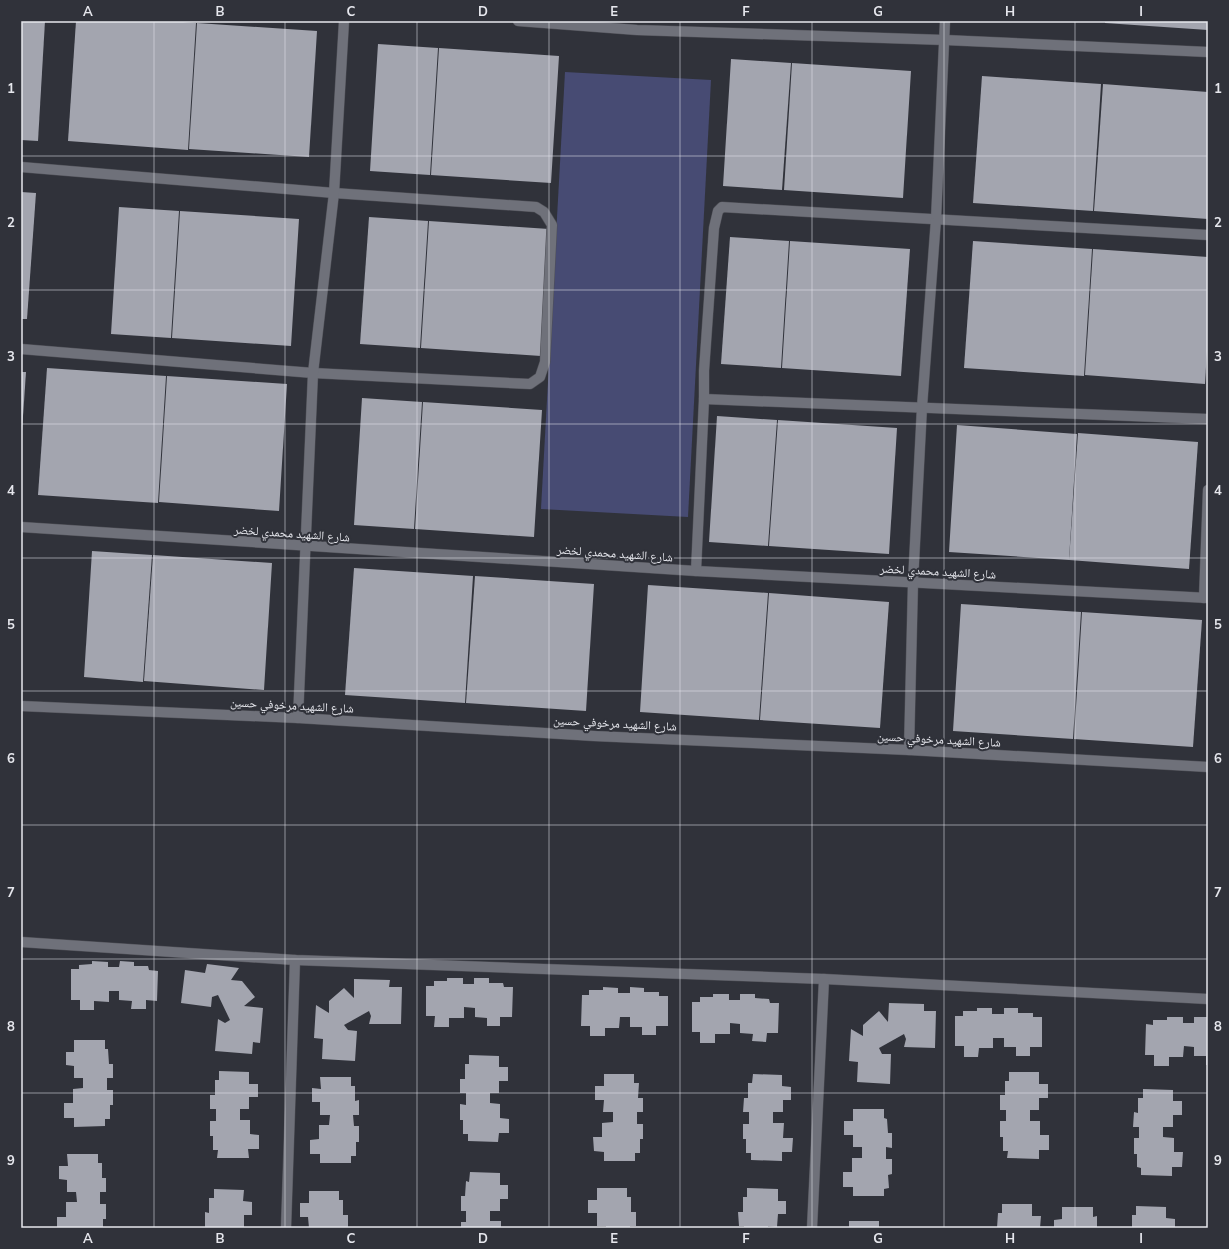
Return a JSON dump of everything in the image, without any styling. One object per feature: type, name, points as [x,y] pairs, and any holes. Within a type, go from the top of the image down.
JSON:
[{"type":"street","points":[[298,718],[307,547],[313,374],[334,194],[344,21]]},
{"type":"street","points":[[518,21],[638,25],[1208,52]]},
{"type":"street","points":[[909,750],[913,582],[922,407],[936,219],[945,21]]},
{"type":"street","points":[[21,168],[334,194],[536,207],[544,212],[552,225],[545,362],[540,377],[530,384],[313,374],[21,349]]},
{"type":"street","points":[[696,571],[704,371],[714,228],[718,211],[722,207],[1208,235]]},
{"type":"street","points":[[704,399],[1208,419]]},
{"type":"street","points":[[1206,598],[1208,490]]},
{"type":"street","name":"شارع الشهيد محمدي لخضر","points":[[21,527],[307,547],[696,571],[1206,598]]},
{"type":"street","name":"شارع الشهيد مرخوفي حسين","points":[[21,706],[298,718],[594,736],[909,750],[1208,767]]},
{"type":"street","points":[[21,942],[295,960],[824,979],[1208,999]]},
{"type":"street","points":[[286,1228],[295,960]]},
{"type":"street","points":[[812,1228],[824,979]]},
{"type":"shaded area","points":[[565,72],[711,80],[688,517],[541,509]]},
{"type":"building","points":[[21,21],[45,21],[38,141],[21,140]]},
{"type":"building","points":[[76,21],[170,21],[196,23],[188,150],[68,141]]},
{"type":"building","points":[[1105,21],[1208,21],[1208,30],[1105,23]]},
{"type":"building","points":[[197,23],[317,31],[309,157],[189,149]]},
{"type":"building","points":[[378,44],[438,48],[430,175],[370,171]]},
{"type":"building","points":[[439,48],[559,56],[551,183],[431,175]]},
{"type":"building","points":[[731,59],[791,63],[782,190],[723,186]]},
{"type":"building","points":[[792,63],[911,71],[903,198],[784,190]]},
{"type":"building","points":[[982,76],[1101,84],[1093,211],[973,203]]},
{"type":"building","points":[[1103,84],[1208,92],[1208,219],[1094,211]]},
{"type":"building","points":[[21,192],[36,193],[27,319],[21,319]]},
{"type":"building","points":[[119,207],[179,211],[171,338],[111,334]]},
{"type":"building","points":[[180,211],[299,219],[291,346],[172,338]]},
{"type":"building","points":[[369,217],[428,221],[420,348],[360,344]]},
{"type":"building","points":[[429,221],[549,229],[541,356],[421,348]]},
{"type":"building","points":[[730,237],[789,241],[781,368],[721,364]]},
{"type":"building","points":[[790,241],[910,249],[901,376],[782,368]]},
{"type":"building","points":[[973,241],[1092,249],[1084,376],[964,368]]},
{"type":"building","points":[[1093,249],[1208,257],[1208,334],[1205,384],[1085,375]]},
{"type":"building","points":[[47,368],[166,376],[158,503],[38,495]]},
{"type":"building","points":[[21,372],[26,372],[22,431],[21,431]]},
{"type":"building","points":[[167,376],[287,384],[279,511],[159,502]]},
{"type":"building","points":[[362,398],[422,402],[414,529],[354,525]]},
{"type":"building","points":[[423,402],[542,410],[534,537],[415,529]]},
{"type":"building","points":[[717,416],[777,420],[768,546],[709,542]]},
{"type":"building","points":[[778,420],[897,428],[889,554],[769,546]]},
{"type":"building","points":[[957,425],[1077,434],[1069,560],[949,552]]},
{"type":"building","points":[[1078,433],[1198,442],[1189,569],[1069,560]]},
{"type":"building","points":[[92,551],[152,555],[143,682],[84,677]]},
{"type":"building","points":[[153,555],[272,563],[264,690],[144,681]]},
{"type":"building","points":[[354,568],[473,576],[465,703],[345,695]]},
{"type":"building","points":[[475,576],[594,584],[586,711],[466,703]]},
{"type":"building","points":[[648,585],[768,593],[759,720],[640,712]]},
{"type":"building","points":[[769,593],[889,602],[880,728],[760,720]]},
{"type":"building","points":[[961,604],[1081,612],[1073,739],[953,731]]},
{"type":"building","points":[[1082,612],[1202,620],[1193,747],[1074,739]]},
{"type":"building","points":[[92,961],[108,962],[108,967],[119,967],[120,961],[134,962],[134,966],[148,966],[149,970],[158,971],[157,1001],[146,1000],[146,1009],[131,1009],[132,1001],[119,1000],[119,991],[109,991],[109,1002],[94,1001],[94,1010],[80,1010],[80,1000],[71,1000],[71,969],[79,969],[79,965],[92,964]]},
{"type":"building","points":[[207,964],[239,968],[231,980],[242,981],[255,997],[244,1006],[263,1008],[260,1043],[253,1042],[252,1054],[215,1051],[218,1019],[225,1023],[230,1020],[218,995],[212,997],[211,1007],[181,1003],[185,970],[205,973]]},
{"type":"building","points":[[447,978],[463,978],[463,984],[474,984],[474,978],[489,978],[489,983],[503,983],[504,987],[513,987],[512,1017],[500,1017],[500,1026],[487,1026],[487,1018],[475,1017],[475,1008],[464,1007],[464,1018],[449,1018],[449,1027],[434,1027],[435,1016],[426,1016],[426,986],[434,986],[434,981],[447,981]]},
{"type":"building","points":[[354,979],[390,980],[389,987],[402,987],[401,1024],[369,1024],[371,1016],[369,1011],[344,1025],[348,1030],[357,1031],[355,1061],[322,1059],[323,1039],[314,1038],[316,1005],[329,1013],[329,1001],[344,988],[354,998]]},
{"type":"building","points":[[603,987],[618,988],[618,993],[630,993],[630,987],[644,988],[644,992],[659,992],[659,996],[668,996],[668,1026],[656,1026],[656,1035],[642,1035],[642,1027],[630,1027],[630,1017],[620,1017],[619,1028],[605,1028],[605,1036],[590,1036],[590,1026],[581,1026],[582,995],[589,995],[589,990],[603,990]]},
{"type":"building","points":[[713,994],[729,994],[729,1000],[740,1000],[740,994],[755,994],[755,998],[769,999],[770,1003],[779,1003],[778,1033],[767,1033],[766,1042],[752,1041],[753,1034],[740,1033],[740,1024],[730,1023],[730,1034],[715,1034],[715,1043],[700,1043],[700,1032],[692,1032],[692,1002],[700,1002],[700,997],[713,997]]},
{"type":"building","points":[[889,1003],[924,1004],[924,1011],[936,1011],[935,1048],[904,1047],[906,1039],[904,1034],[879,1048],[882,1054],[891,1054],[890,1084],[857,1082],[858,1062],[849,1061],[851,1029],[863,1036],[863,1025],[879,1011],[888,1022]]},
{"type":"building","points":[[977,1008],[992,1008],[992,1014],[1004,1014],[1004,1008],[1018,1008],[1018,1013],[1033,1013],[1033,1017],[1042,1017],[1042,1047],[1030,1047],[1030,1056],[1016,1056],[1016,1047],[1004,1047],[1004,1038],[993,1038],[993,1048],[979,1048],[978,1057],[964,1057],[964,1046],[955,1046],[955,1016],[963,1016],[963,1011],[977,1011]]},
{"type":"building","points":[[1167,1017],[1183,1017],[1183,1023],[1194,1023],[1194,1017],[1208,1017],[1208,1065],[1206,1065],[1206,1056],[1194,1056],[1194,1047],[1184,1046],[1183,1057],[1169,1057],[1169,1066],[1154,1066],[1154,1055],[1145,1055],[1146,1024],[1153,1025],[1153,1020],[1167,1020]]},
{"type":"building","points":[[74,1040],[105,1040],[105,1049],[108,1049],[109,1064],[113,1064],[113,1078],[107,1078],[107,1090],[113,1090],[113,1105],[110,1105],[110,1119],[105,1119],[105,1126],[74,1127],[74,1118],[64,1118],[64,1103],[73,1103],[73,1089],[83,1088],[83,1078],[74,1078],[74,1066],[66,1065],[66,1052],[74,1052]]},
{"type":"building","points":[[469,1055],[499,1056],[499,1067],[508,1067],[508,1081],[499,1081],[499,1093],[490,1093],[490,1103],[500,1104],[500,1118],[509,1119],[509,1133],[499,1133],[498,1142],[468,1141],[468,1134],[463,1134],[463,1120],[460,1120],[460,1104],[466,1105],[466,1093],[460,1093],[460,1079],[465,1079],[465,1064],[469,1064]]},
{"type":"building","points":[[219,1071],[249,1072],[249,1084],[258,1084],[258,1097],[249,1097],[249,1109],[240,1109],[240,1120],[250,1120],[250,1134],[259,1135],[259,1149],[248,1149],[249,1158],[217,1158],[218,1150],[213,1150],[213,1136],[210,1136],[210,1121],[216,1121],[216,1109],[210,1109],[210,1095],[215,1095],[215,1080],[219,1080]]},
{"type":"building","points":[[1009,1072],[1039,1072],[1039,1084],[1048,1084],[1048,1098],[1039,1098],[1039,1110],[1030,1110],[1030,1121],[1040,1121],[1040,1135],[1049,1135],[1049,1150],[1039,1150],[1039,1159],[1007,1158],[1008,1151],[1003,1151],[1003,1137],[1000,1137],[1000,1121],[1006,1121],[1006,1110],[1000,1110],[1000,1095],[1005,1095],[1005,1081],[1009,1081]]},
{"type":"building","points":[[604,1074],[634,1074],[634,1083],[639,1083],[638,1098],[643,1098],[643,1112],[637,1112],[637,1124],[643,1124],[643,1139],[640,1139],[640,1153],[635,1153],[635,1161],[604,1161],[604,1152],[594,1151],[593,1137],[602,1137],[602,1123],[613,1122],[613,1112],[603,1112],[604,1100],[595,1100],[595,1086],[604,1086]]},
{"type":"building","points":[[753,1074],[782,1075],[782,1086],[791,1087],[791,1100],[783,1100],[783,1112],[773,1112],[773,1123],[784,1123],[783,1138],[793,1138],[792,1152],[782,1152],[782,1161],[751,1160],[751,1153],[746,1153],[746,1139],[743,1139],[743,1124],[749,1124],[749,1112],[743,1112],[744,1098],[748,1098],[748,1083],[752,1083]]},
{"type":"building","points":[[320,1077],[351,1077],[351,1086],[355,1086],[355,1101],[359,1100],[359,1115],[353,1115],[354,1126],[359,1126],[359,1142],[356,1142],[356,1156],[351,1156],[351,1163],[320,1163],[320,1154],[310,1154],[310,1140],[319,1139],[319,1125],[329,1125],[330,1115],[320,1115],[320,1102],[312,1102],[312,1088],[321,1089]]},
{"type":"building","points":[[1143,1089],[1173,1090],[1173,1101],[1182,1101],[1182,1115],[1173,1115],[1173,1127],[1163,1127],[1163,1137],[1174,1138],[1174,1152],[1183,1152],[1182,1167],[1172,1167],[1172,1176],[1141,1175],[1141,1168],[1137,1167],[1137,1154],[1134,1154],[1134,1138],[1139,1138],[1139,1127],[1133,1127],[1134,1112],[1138,1113],[1138,1098],[1143,1098]]},
{"type":"building","points":[[853,1109],[884,1109],[884,1118],[887,1119],[888,1133],[892,1133],[892,1148],[886,1147],[886,1159],[892,1159],[892,1174],[888,1175],[889,1188],[884,1189],[884,1196],[853,1196],[853,1187],[843,1187],[843,1172],[852,1172],[852,1158],[862,1158],[862,1147],[853,1147],[853,1135],[844,1135],[844,1121],[853,1121]]},
{"type":"building","points":[[67,1154],[98,1154],[98,1163],[102,1163],[102,1178],[106,1178],[106,1192],[100,1192],[100,1204],[106,1204],[106,1219],[103,1219],[103,1228],[57,1228],[57,1217],[66,1217],[66,1202],[77,1202],[76,1192],[67,1192],[67,1180],[59,1179],[59,1166],[68,1166]]},
{"type":"building","points":[[470,1172],[500,1173],[500,1185],[508,1185],[508,1199],[500,1199],[500,1211],[490,1211],[490,1221],[501,1221],[501,1228],[461,1228],[461,1222],[466,1222],[466,1211],[461,1211],[461,1196],[465,1196],[466,1181],[469,1182]]},
{"type":"building","points":[[597,1188],[627,1188],[627,1197],[631,1197],[631,1212],[636,1212],[636,1226],[630,1226],[630,1228],[606,1228],[606,1226],[597,1226],[597,1213],[588,1213],[588,1200],[597,1200]]},
{"type":"building","points":[[747,1188],[778,1189],[778,1201],[786,1201],[786,1214],[778,1214],[777,1227],[768,1226],[768,1228],[744,1228],[744,1226],[739,1226],[738,1212],[743,1212],[743,1197],[747,1197]]},
{"type":"building","points":[[214,1189],[244,1190],[243,1201],[252,1202],[252,1215],[244,1215],[244,1227],[205,1227],[205,1212],[209,1213],[209,1198],[214,1198]]},
{"type":"building","points":[[309,1191],[339,1191],[339,1200],[343,1200],[343,1215],[348,1215],[348,1228],[309,1228],[308,1217],[300,1217],[300,1203],[309,1203]]},
{"type":"building","points":[[1002,1204],[1032,1204],[1032,1216],[1041,1216],[1040,1228],[997,1228],[998,1213],[1002,1213]]},
{"type":"building","points":[[1136,1206],[1166,1207],[1166,1218],[1175,1219],[1175,1228],[1132,1228],[1132,1215],[1136,1215]]},
{"type":"building","points":[[1062,1207],[1093,1207],[1093,1217],[1097,1216],[1097,1228],[1054,1228],[1054,1220],[1062,1219]]},
{"type":"building","points":[[849,1221],[879,1221],[879,1228],[849,1228]]}]
